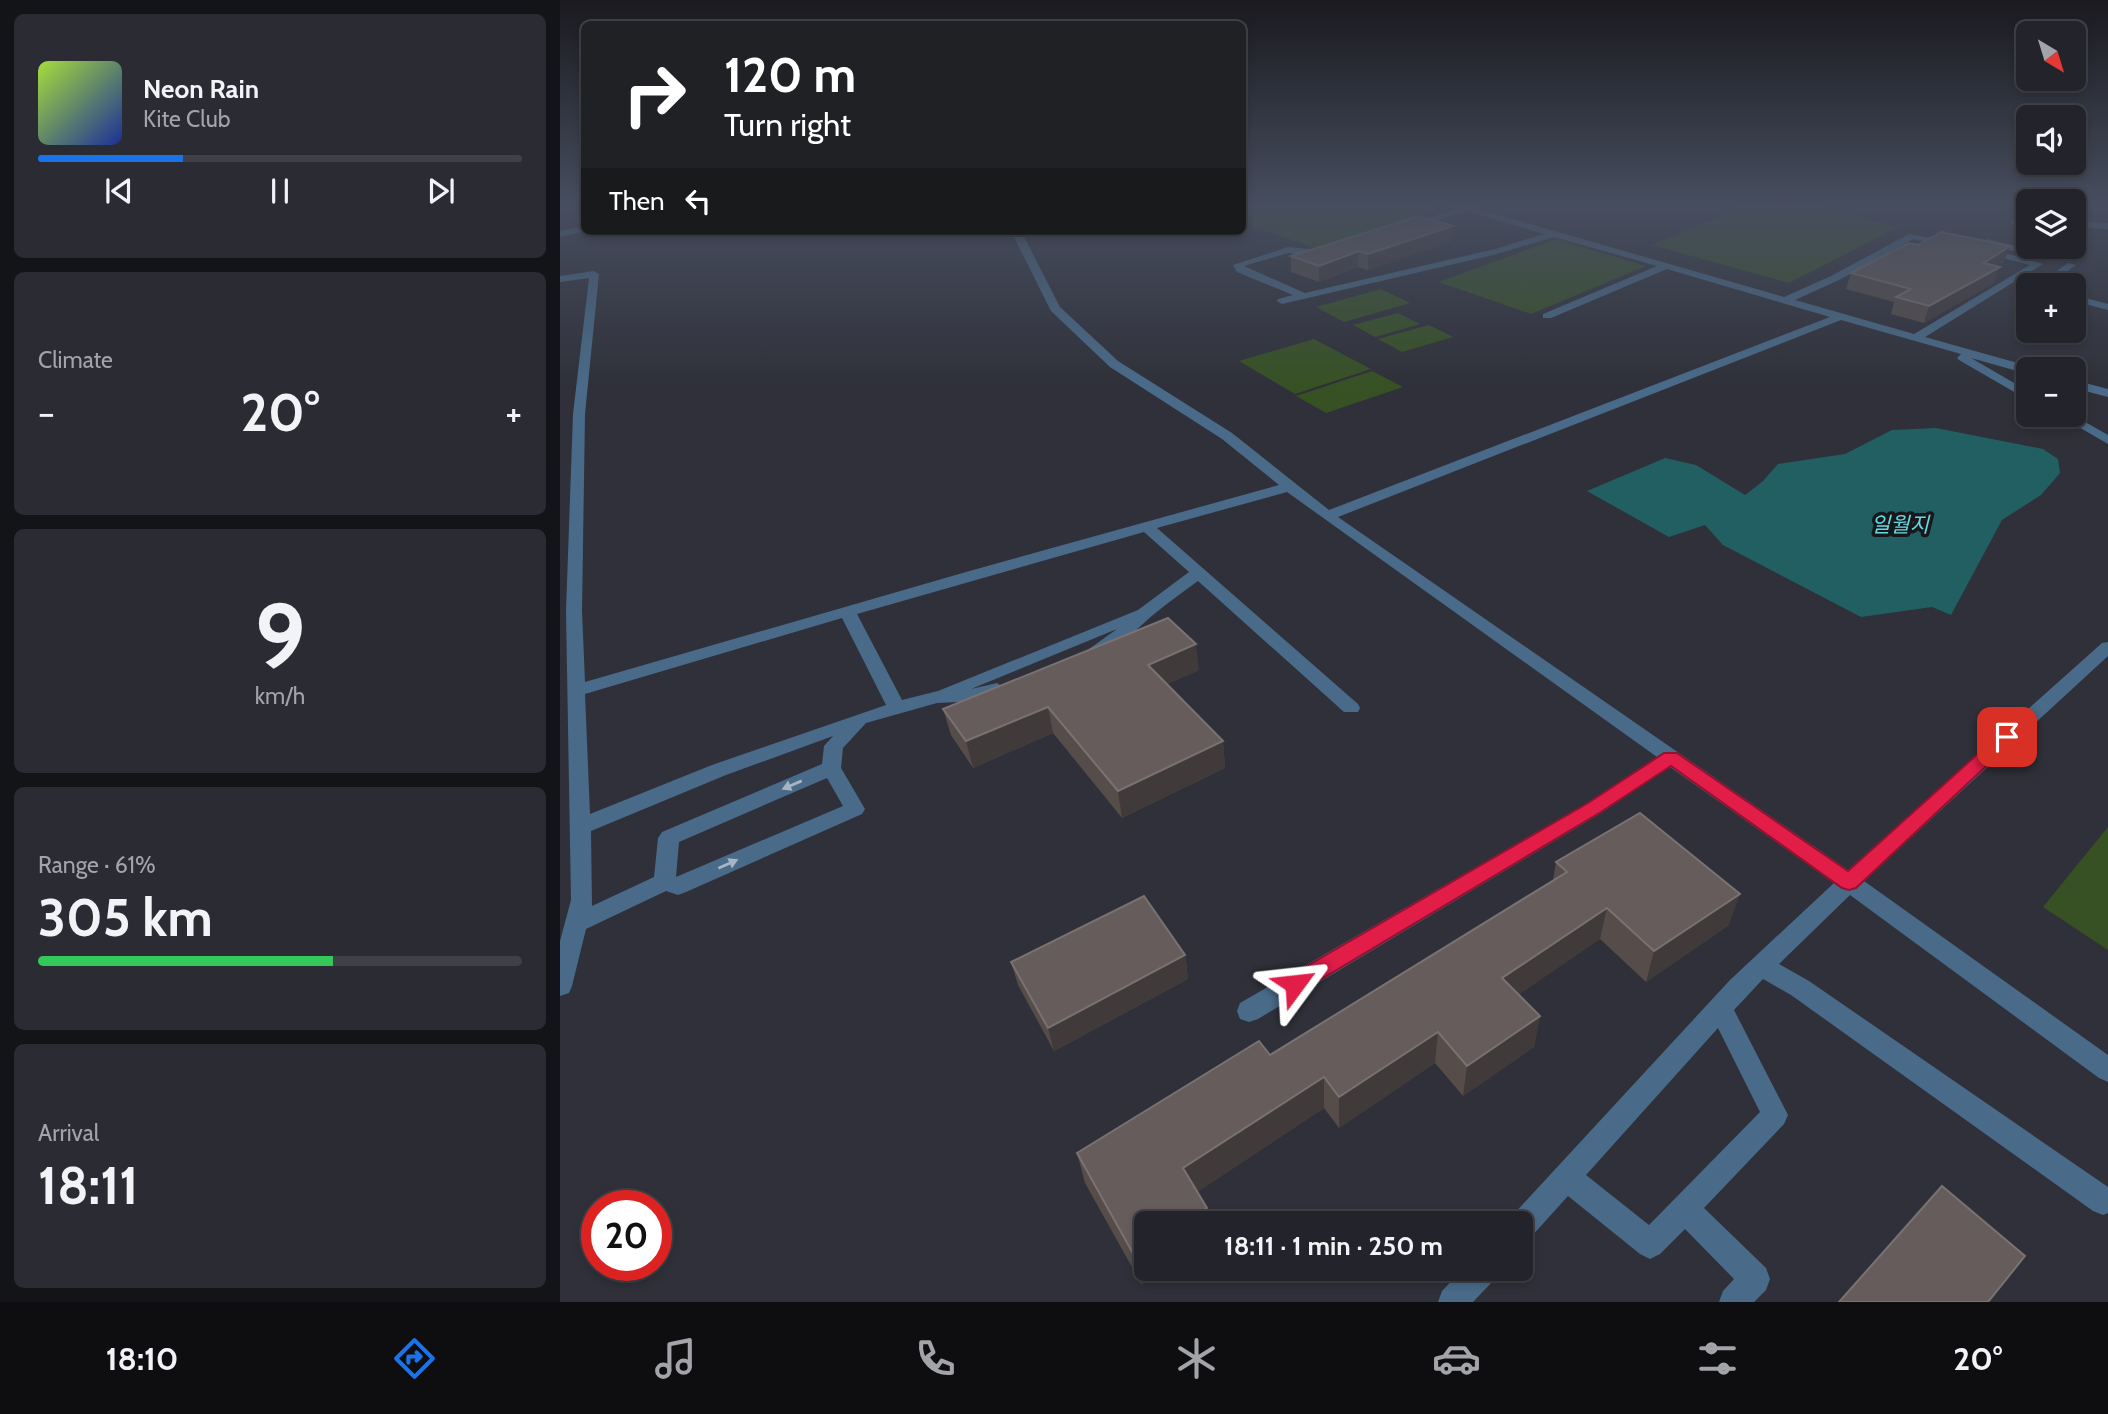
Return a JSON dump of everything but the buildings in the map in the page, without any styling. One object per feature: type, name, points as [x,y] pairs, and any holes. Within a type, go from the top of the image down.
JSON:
[{"type":"street","points":[[1033,265],[1055,309],[1114,364],[1227,436],[1327,516],[1849,882],[2108,1070]]},
{"type":"street","points":[[1239,265],[1241,270],[1304,296]]},
{"type":"street","points":[[1282,301],[1438,265]]},
{"type":"street","points":[[1662,265],[2016,367]]},
{"type":"street","points":[[1785,300],[1859,265]]},
{"type":"street","points":[[1915,338],[2037,265]]},
{"type":"street","points":[[2059,273],[2071,265]]},
{"type":"street","points":[[1547,316],[1666,266]]},
{"type":"street","points":[[560,279],[594,274],[579,414],[567,613],[576,691],[582,900],[560,986]]},
{"type":"street","points":[[2086,301],[2108,307]]},
{"type":"street","points":[[1327,516],[1841,316]]},
{"type":"street","points":[[1969,353],[1963,358],[2016,389]]},
{"type":"street","points":[[2086,387],[2108,393]]},
{"type":"street","points":[[2085,427],[2108,440]]},
{"type":"street","points":[[576,691],[1289,486]]},
{"type":"street","points":[[1146,526],[1351,708]]},
{"type":"street","points":[[1077,659],[1112,642],[1146,612],[1198,573]]},
{"type":"street","points":[[847,612],[897,708]]},
{"type":"street","points":[[580,827],[719,770],[862,718],[936,697],[1066,642],[1146,612]]},
{"type":"street","points":[[1533,1214],[1720,1007],[1761,966],[1849,882],[2108,647]]},
{"type":"street","points":[[936,697],[978,695],[1028,678]]},
{"type":"street","points":[[576,923],[665,882],[678,886],[855,808],[831,768],[834,746],[862,718]]},
{"type":"street","points":[[1249,1011],[1594,808],[1671,757]]},
{"type":"street","points":[[665,882],[669,838],[831,768]]},
{"type":"street","points":[[1761,966],[1800,988],[2103,1201]]},
{"type":"street","points":[[1566,1177],[1650,1244],[1775,1115],[1720,1007]]},
{"type":"street","points":[[1684,1208],[1755,1279],[1734,1302]]},
{"type":"street","points":[[1453,1302],[1472,1281]]},
{"type":"shaded area","points":[[1486,265],[1646,266],[1531,314],[1439,282]]},
{"type":"shaded area","points":[[1723,265],[1825,265],[1789,283]]},
{"type":"shaded area","points":[[1381,289],[1410,303],[1344,322],[1316,307]]},
{"type":"shaded area","points":[[1398,313],[1420,324],[1375,337],[1353,325]]},
{"type":"shaded area","points":[[1429,325],[1453,337],[1402,352],[1378,339]]},
{"type":"shaded area","points":[[1314,339],[1371,369],[1295,394],[1239,361]]},
{"type":"shaded area","points":[[1372,371],[1403,387],[1326,413],[1296,396]]},
{"type":"shaded area","points":[[2108,827],[2108,950],[2043,907]]},
{"type":"water","name":"일월지","points":[[1936,428],[2043,449],[2058,459],[2060,473],[2041,495],[2002,520],[1951,615],[1932,607],[1861,617],[1723,545],[1705,525],[1669,537],[1587,491],[1665,458],[1696,465],[1745,495],[1763,481],[1778,464],[1845,454],[1892,430]]},
{"type":"route","points":[[1295,984],[1594,808],[1671,757],[1849,882],[2007,737]]}]
